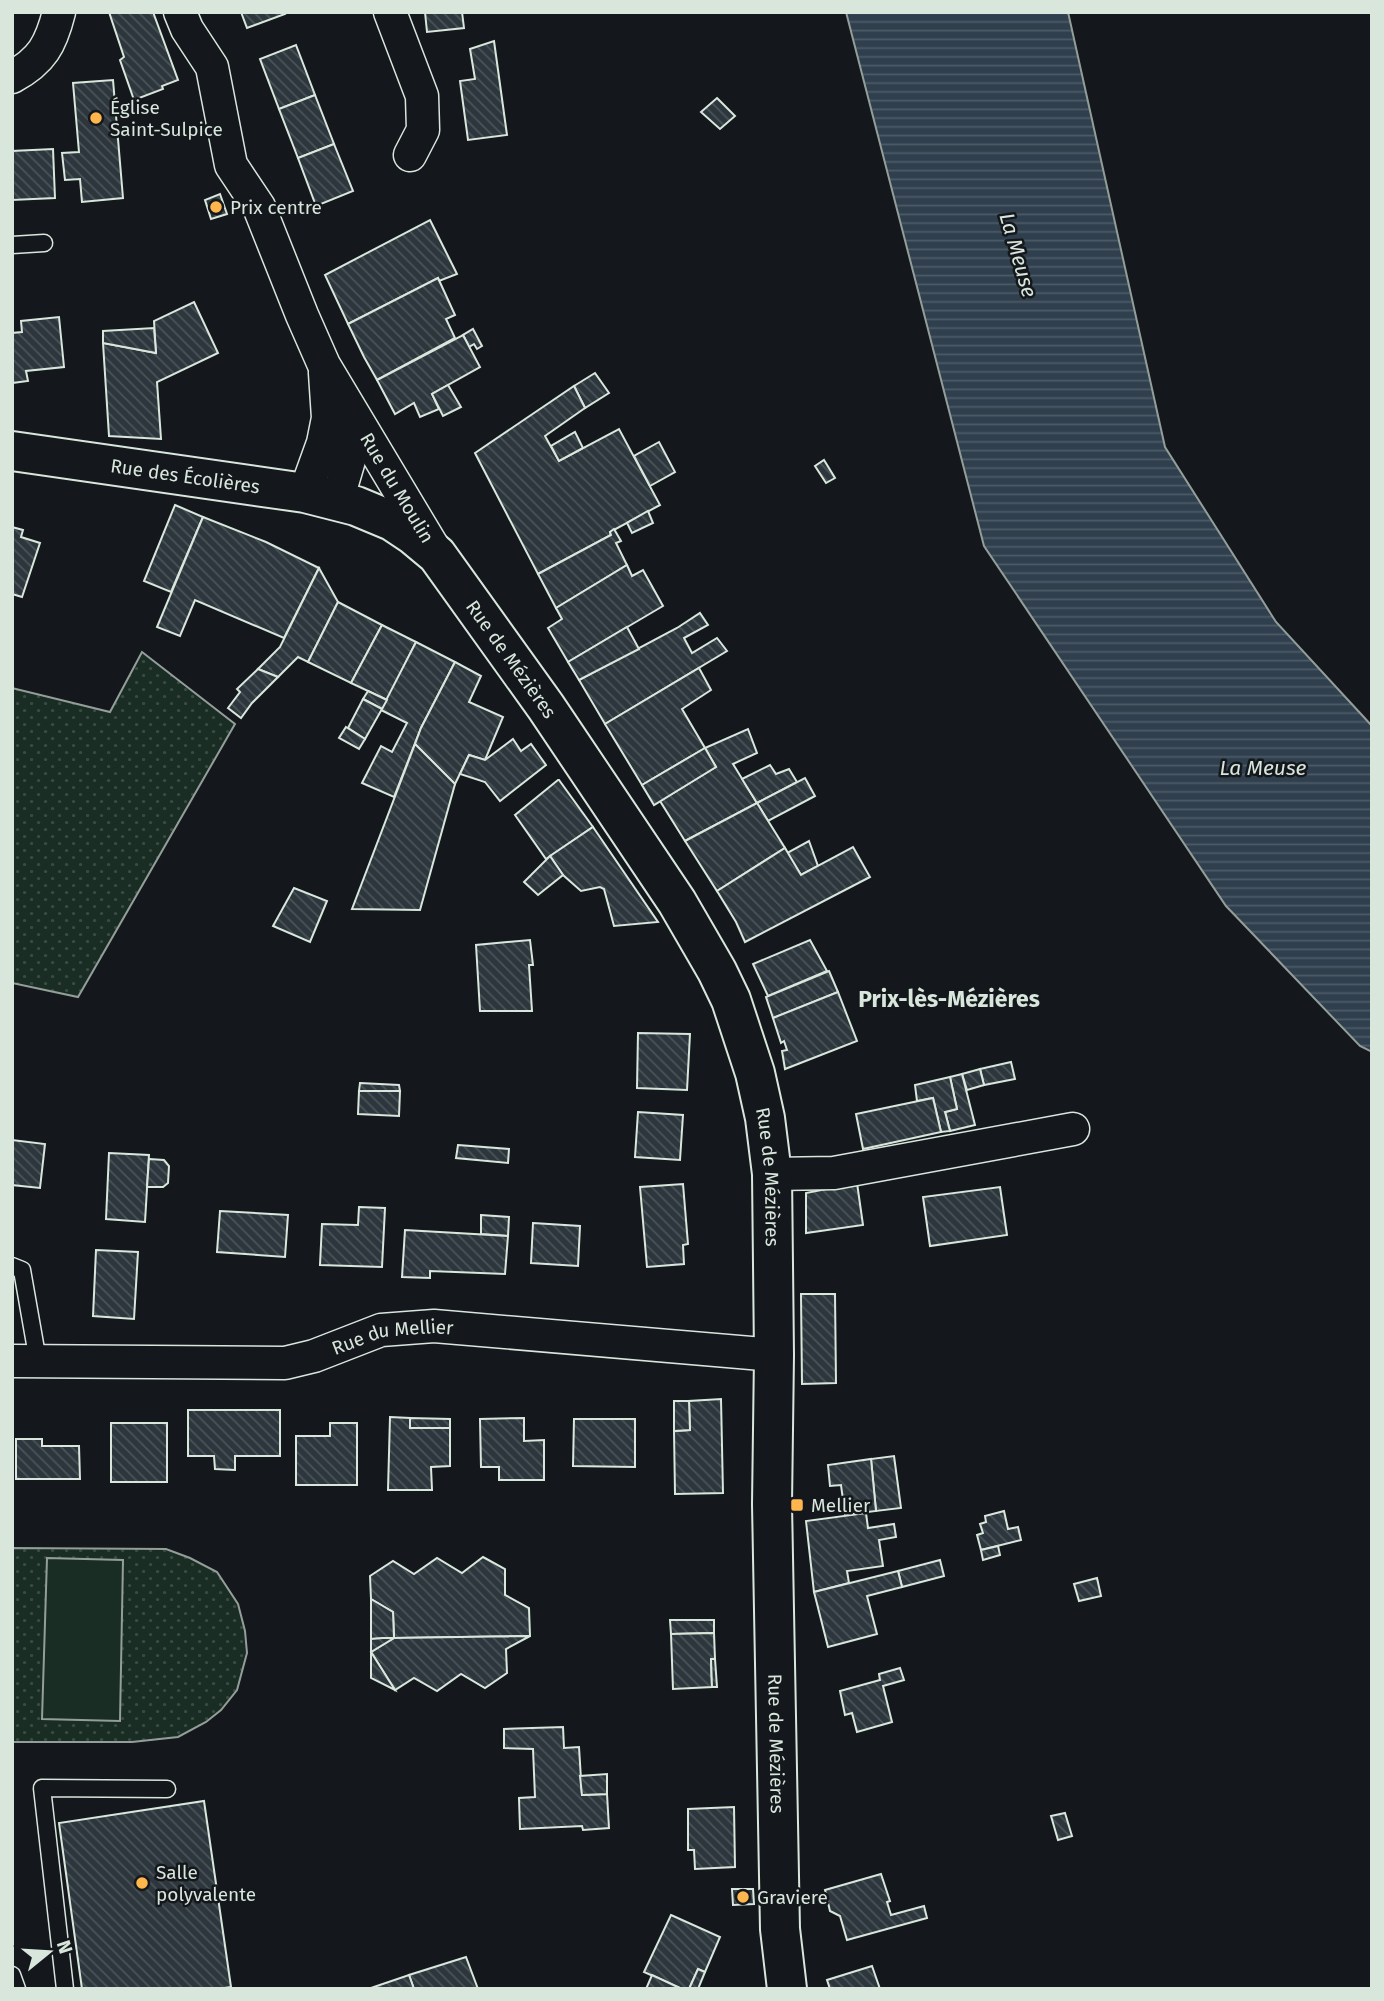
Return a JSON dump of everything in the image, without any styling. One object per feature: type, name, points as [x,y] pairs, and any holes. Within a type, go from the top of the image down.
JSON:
[{"type":"street","points":[[14,76],[39,58],[47,47],[60,12]]},
{"type":"street","name":"Rue du Moulin","points":[[180,12],[187,29],[212,67],[231,165],[259,207],[324,365],[437,555]]},
{"type":"street","points":[[390,12],[422,96],[423,130],[410,155]]},
{"type":"street","name":"Rue du Moulin","points":[[324,365],[328,418],[323,443],[333,500]]},
{"type":"street","name":"Rue du Moulin","points":[[333,500],[352,450],[357,422]]},
{"type":"street","name":"Rue des Écolières","points":[[12,451],[333,500]]},
{"type":"street","name":"Rue de Mézières","points":[[333,500],[391,522],[413,535],[437,555],[530,685],[677,902],[731,1000],[755,1073],[765,1118],[772,1174],[772,1504],[780,1929],[787,1989]]},
{"type":"street","points":[[772,1174],[834,1173],[1073,1129]]},
{"type":"street","name":"Rue du Mellier","points":[[25,1361],[285,1363],[314,1356],[381,1331],[434,1326],[774,1355]]},
{"type":"lane","points":[[12,245],[44,243]]},
{"type":"lane","points":[[12,1266],[22,1270],[25,1361]]},
{"type":"lane","points":[[65,1989],[42,1788],[167,1789]]},
{"type":"lane","points":[[12,1975],[17,1989]]},
{"type":"green space","points":[[142,652],[235,724],[78,997],[12,983],[12,688],[110,712]]},
{"type":"green space","points":[[12,1548],[166,1549],[217,1572],[238,1604],[245,1631],[247,1653],[237,1690],[221,1710],[206,1722],[178,1737],[132,1742],[12,1742]]},
{"type":"green space","points":[[47,1558],[123,1560],[120,1721],[42,1719]]},
{"type":"water","name":"La Meuse","points":[[846,12],[1068,12],[1165,447],[1276,622],[1372,726],[1372,1052],[1360,1046],[1226,906],[984,546]]},
{"type":"building","points":[[109,12],[153,12],[178,80],[134,100],[120,60],[124,57]]},
{"type":"building","points":[[241,12],[284,12],[285,14],[247,28]]},
{"type":"building","points":[[425,12],[462,12],[464,28],[427,32]]},
{"type":"building","points":[[494,41],[507,135],[468,140],[460,81],[475,79],[470,49]]},
{"type":"building","points":[[296,45],[315,95],[279,109],[260,59]]},
{"type":"building","name":"Église Saint-Sulpice","points":[[113,80],[123,198],[82,202],[80,179],[65,180],[62,153],[79,152],[73,83]]},
{"type":"building","points":[[315,95],[334,144],[298,158],[279,109]]},
{"type":"building","points":[[717,98],[735,116],[720,129],[701,112]]},
{"type":"building","points":[[334,144],[353,191],[316,206],[298,158]]},
{"type":"building","points":[[53,149],[55,198],[12,200],[12,151]]},
{"type":"building","name":"Prix centre","points":[[220,194],[227,214],[211,219],[205,200]]},
{"type":"building","points":[[430,220],[457,274],[439,281],[438,278],[348,324],[325,275]]},
{"type":"building","points":[[438,278],[455,315],[446,319],[455,338],[377,380],[348,324]]},
{"type":"building","points":[[194,302],[218,353],[157,382],[161,439],[109,436],[103,343],[156,353],[154,321]]},
{"type":"building","points":[[59,317],[64,367],[26,371],[28,381],[12,383],[12,333],[22,332],[21,321]]},
{"type":"building","points":[[154,328],[156,353],[103,343],[103,331]]},
{"type":"building","points":[[473,329],[482,346],[477,349],[474,344],[469,347],[463,335]]},
{"type":"building","points":[[463,335],[480,367],[432,394],[439,409],[420,417],[414,403],[395,414],[377,380]]},
{"type":"building","points":[[595,373],[609,393],[585,408],[574,386]]},
{"type":"building","points":[[448,385],[461,407],[443,416],[432,394]]},
{"type":"building","points":[[574,386],[585,408],[545,436],[559,461],[619,429],[660,505],[538,574],[475,453]]},
{"type":"building","points":[[575,432],[583,448],[559,461],[551,446]]},
{"type":"building","points":[[659,442],[675,472],[650,486],[634,456]]},
{"type":"building","points":[[824,460],[835,478],[826,483],[815,466]]},
{"type":"building","points":[[175,505],[203,517],[171,592],[144,581]]},
{"type":"building","points":[[648,511],[653,523],[632,533],[627,523]]},
{"type":"building","points":[[203,517],[266,542],[319,568],[284,638],[195,600],[180,636],[157,627]]},
{"type":"building","points":[[12,527],[23,530],[21,537],[40,543],[22,597],[12,594]]},
{"type":"building","points":[[614,529],[621,541],[616,543],[627,565],[556,608],[538,574],[611,535],[610,532]]},
{"type":"building","points":[[627,565],[632,576],[643,570],[663,606],[568,662],[548,628],[562,619],[556,608]]},
{"type":"building","points":[[319,568],[338,602],[308,662],[298,657],[278,677],[258,669],[280,647]]},
{"type":"building","points":[[338,602],[382,625],[351,683],[308,662]]},
{"type":"building","points":[[700,613],[708,625],[684,638],[692,653],[717,638],[727,651],[605,724],[579,680]]},
{"type":"building","points":[[382,625],[416,642],[387,700],[351,683]]},
{"type":"building","points":[[627,627],[639,649],[579,680],[568,662]]},
{"type":"building","points":[[416,642],[455,662],[421,728],[394,797],[362,783],[381,746],[392,752],[407,723],[381,710]]},
{"type":"building","points":[[455,662],[481,676],[469,702],[503,717],[485,760],[469,755],[455,784],[415,744]]},
{"type":"building","points":[[699,668],[711,690],[682,709],[705,748],[642,785],[605,724]]},
{"type":"building","points":[[258,669],[278,677],[241,718],[228,708],[240,692],[237,689]]},
{"type":"building","points":[[368,691],[387,700],[382,709],[363,699]]},
{"type":"building","points":[[363,699],[382,709],[365,739],[348,728]]},
{"type":"building","points":[[346,727],[365,739],[359,749],[339,738]]},
{"type":"building","points":[[748,729],[757,753],[733,764],[757,803],[685,841],[660,801],[716,767],[705,748]]},
{"type":"building","points":[[513,739],[521,751],[531,744],[546,765],[500,801],[485,782],[460,774],[469,755],[485,760]]},
{"type":"building","points":[[415,744],[455,784],[420,910],[352,909]]},
{"type":"building","points":[[705,748],[716,767],[654,805],[642,785]]},
{"type":"building","points":[[770,765],[776,774],[789,769],[797,782],[757,803],[742,779]]},
{"type":"building","points":[[805,778],[815,796],[768,821],[757,803]]},
{"type":"building","points":[[558,780],[593,827],[546,859],[515,815]]},
{"type":"building","points":[[757,803],[785,848],[717,891],[685,841]]},
{"type":"building","points":[[593,827],[658,922],[614,926],[604,889],[600,887],[581,891],[563,875],[550,856]]},
{"type":"building","points":[[809,841],[818,866],[801,875],[787,853]]},
{"type":"building","points":[[853,847],[870,877],[745,942],[717,891],[785,848],[801,875]]},
{"type":"building","points":[[550,856],[563,875],[538,895],[524,882]]},
{"type":"building","points":[[294,888],[327,901],[310,942],[273,926]]},
{"type":"building","points":[[530,940],[533,965],[529,965],[532,1011],[480,1011],[476,945]]},
{"type":"building","points":[[810,940],[827,971],[768,996],[753,964]]},
{"type":"building","points":[[829,971],[838,992],[773,1018],[766,997]]},
{"type":"building","points":[[838,992],[857,1041],[785,1069],[782,1051],[787,1050],[784,1041],[781,1043],[773,1018]]},
{"type":"building","points":[[638,1033],[690,1034],[687,1090],[637,1088]]},
{"type":"building","points":[[1011,1062],[1015,1079],[984,1085],[980,1069]]},
{"type":"building","points":[[980,1069],[984,1085],[967,1090],[962,1074]]},
{"type":"building","points":[[962,1074],[975,1125],[950,1131],[945,1112],[957,1109],[950,1077]]},
{"type":"building","points":[[950,1077],[957,1109],[945,1112],[950,1131],[941,1132],[933,1098],[917,1101],[915,1085]]},
{"type":"building","points":[[360,1083],[399,1085],[400,1091],[359,1091]]},
{"type":"building","points":[[359,1091],[400,1091],[399,1116],[358,1114]]},
{"type":"building","points":[[933,1098],[941,1132],[863,1149],[856,1114]]},
{"type":"building","points":[[638,1112],[683,1115],[680,1160],[635,1157]]},
{"type":"building","points":[[12,1140],[45,1144],[40,1188],[12,1185]]},
{"type":"building","points":[[458,1145],[509,1149],[508,1163],[456,1158]]},
{"type":"building","points":[[109,1153],[149,1155],[145,1222],[106,1219]]},
{"type":"building","points":[[149,1159],[164,1160],[169,1166],[168,1183],[163,1187],[147,1187]]},
{"type":"building","points":[[857,1183],[863,1225],[806,1233],[806,1193]]},
{"type":"building","points":[[683,1184],[688,1244],[683,1245],[684,1264],[647,1267],[640,1187]]},
{"type":"building","points":[[1000,1187],[1007,1235],[930,1246],[923,1197]]},
{"type":"building","points":[[359,1207],[385,1208],[382,1267],[320,1265],[322,1224],[358,1225]]},
{"type":"building","points":[[220,1211],[288,1215],[285,1257],[217,1252]]},
{"type":"building","points":[[481,1215],[509,1217],[508,1236],[481,1234]]},
{"type":"building","points":[[533,1223],[580,1226],[578,1266],[531,1263]]},
{"type":"building","points":[[405,1230],[508,1236],[505,1274],[430,1271],[430,1278],[402,1277]]},
{"type":"building","points":[[96,1250],[138,1252],[134,1319],[93,1316]]},
{"type":"building","points":[[801,1294],[835,1294],[836,1383],[802,1384]]},
{"type":"building","points":[[721,1399],[723,1493],[675,1494],[674,1431],[690,1430],[689,1401]]},
{"type":"building","points":[[674,1401],[689,1401],[690,1430],[674,1431]]},
{"type":"building","points":[[188,1410],[280,1410],[280,1456],[235,1456],[235,1470],[215,1469],[214,1456],[188,1456]]},
{"type":"building","points":[[390,1417],[410,1418],[410,1428],[450,1428],[450,1466],[431,1467],[432,1490],[388,1490]]},
{"type":"building","points":[[410,1418],[450,1419],[450,1428],[410,1428]]},
{"type":"building","points":[[524,1418],[524,1441],[544,1440],[544,1480],[499,1480],[499,1467],[481,1467],[480,1419]]},
{"type":"building","points":[[574,1419],[635,1419],[635,1467],[573,1466]]},
{"type":"building","points":[[111,1423],[167,1423],[167,1482],[111,1482]]},
{"type":"building","points":[[330,1423],[357,1423],[357,1485],[296,1485],[296,1436],[330,1436]]},
{"type":"building","points":[[16,1439],[42,1439],[42,1446],[79,1446],[80,1479],[16,1479]]},
{"type":"building","points":[[894,1456],[901,1508],[876,1511],[871,1459]]},
{"type":"building","points":[[871,1459],[876,1511],[845,1515],[841,1485],[830,1486],[828,1465]]},
{"type":"building","points":[[1004,1511],[1008,1529],[1018,1527],[1021,1540],[981,1550],[977,1535],[983,1533],[980,1524],[986,1522],[985,1516]]},
{"type":"building","points":[[866,1513],[868,1528],[894,1524],[896,1537],[879,1540],[883,1566],[847,1571],[849,1583],[814,1592],[806,1521]]},
{"type":"building","points":[[998,1546],[1000,1555],[983,1560],[981,1550]]},
{"type":"building","points":[[483,1557],[505,1569],[505,1595],[529,1608],[530,1636],[394,1638],[393,1612],[371,1599],[370,1576],[393,1561],[414,1574],[437,1558],[462,1573]]},
{"type":"building","points":[[940,1560],[944,1576],[902,1587],[898,1571]]},
{"type":"building","points":[[898,1571],[902,1587],[867,1596],[877,1634],[828,1647],[814,1592]]},
{"type":"building","points":[[1097,1578],[1101,1596],[1079,1601],[1074,1584]]},
{"type":"building","points":[[371,1599],[393,1612],[394,1638],[371,1639]]},
{"type":"building","points":[[670,1620],[714,1620],[714,1633],[671,1634]]},
{"type":"building","points":[[714,1633],[712,1687],[673,1689],[671,1634]]},
{"type":"building","points":[[530,1636],[506,1649],[507,1673],[485,1688],[461,1674],[437,1691],[414,1678],[395,1690],[371,1652],[394,1638]]},
{"type":"building","points":[[394,1638],[371,1652],[371,1639]]},
{"type":"building","points":[[371,1652],[395,1690],[371,1678]]},
{"type":"building","points":[[711,1659],[715,1659],[717,1687],[712,1687]]},
{"type":"building","points":[[900,1668],[904,1680],[883,1686],[892,1722],[857,1732],[852,1713],[845,1715],[840,1691],[880,1680],[879,1674]]},
{"type":"building","points":[[563,1727],[564,1748],[579,1747],[582,1795],[607,1794],[609,1828],[583,1830],[582,1826],[520,1829],[519,1798],[535,1797],[533,1749],[504,1748],[504,1729]]},
{"type":"building","points":[[607,1774],[607,1794],[582,1795],[580,1776]]},
{"type":"building","name":"Salle polyvalente","points":[[204,1801],[231,1987],[82,1989],[59,1823]]},
{"type":"building","points":[[734,1807],[735,1867],[695,1869],[694,1850],[688,1850],[688,1809]]},
{"type":"building","points":[[1065,1813],[1072,1836],[1058,1840],[1051,1816]]},
{"type":"building","points":[[881,1874],[890,1901],[887,1902],[891,1915],[924,1906],[927,1918],[847,1940],[840,1916],[830,1911],[825,1890]]},
{"type":"building","name":"Graviere","points":[[732,1889],[753,1889],[754,1904],[733,1905]]},
{"type":"building","points":[[671,1915],[720,1937],[705,1972],[698,1969],[689,1989],[682,1989],[644,1972]]},
{"type":"building","points":[[466,1957],[478,1989],[414,1989],[409,1975]]},
{"type":"building","points":[[872,1966],[880,1989],[830,1989],[827,1980]]},
{"type":"building","points":[[698,1969],[705,1972],[698,1989],[689,1989]]},
{"type":"building","points":[[409,1975],[414,1989],[368,1989]]},
{"type":"building","points":[[652,1975],[682,1989],[646,1989]]},
{"type":"place","name":"Église Saint-Sulpice","points":[[96,118]]},
{"type":"place","name":"Prix centre","points":[[216,207]]},
{"type":"place","name":"Mellier","points":[[797,1505]]},
{"type":"place","name":"Salle polyvalente","points":[[142,1883]]},
{"type":"place","name":"Graviere","points":[[743,1897]]},
{"type":"district","name":"Prix-lès-Mézières","points":[[949,999]]}]
